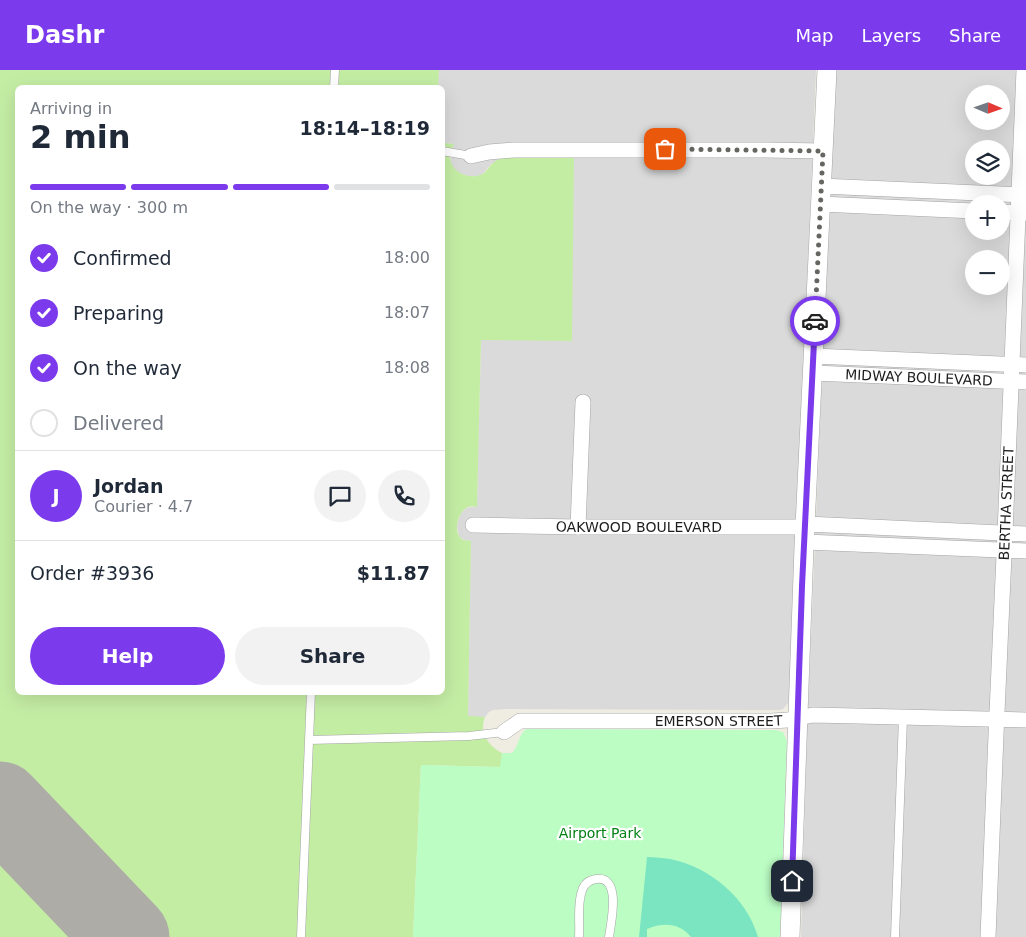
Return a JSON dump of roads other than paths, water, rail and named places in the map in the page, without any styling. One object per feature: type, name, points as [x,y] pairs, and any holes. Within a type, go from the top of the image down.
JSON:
[{"type":"street","points":[[790,937],[797,718],[826,70]]},
{"type":"street","name":"BERTHA STREET","points":[[988,937],[1004,550],[1019,382],[1024,70]]},
{"type":"street","points":[[471,156],[514,150],[823,151]]},
{"type":"street","points":[[821,195],[1022,195]]},
{"type":"street","points":[[821,195],[965,210]]},
{"type":"street","name":"MIDWAY BOULEVARD","points":[[813,364],[1019,365]]},
{"type":"street","name":"MIDWAY BOULEVARD","points":[[813,364],[1019,382]]},
{"type":"street","points":[[578,527],[583,402]]},
{"type":"street","name":"OAKWOOD BOULEVARD","points":[[473,526],[1026,534]]},
{"type":"street","name":"OAKWOOD BOULEVARD","points":[[805,531],[1026,551]]},
{"type":"street","name":"EMERSON STREET","points":[[504,732],[520,721],[771,721],[812,716],[1026,720]]},
{"type":"lane","points":[[334,85],[335,70]]},
{"type":"lane","points":[[445,152],[471,156]]},
{"type":"lane","points":[[302,937],[311,695]]},
{"type":"lane","points":[[896,937],[903,718]]},
{"type":"lane","points":[[309,740],[469,736],[504,732]]},
{"type":"lane","points":[[579,937],[581,893],[586,884],[592,879],[600,878],[607,881],[612,890],[613,902],[610,937]]},
{"type":"park label","name":"Airport Park","points":[[600,833]]}]
